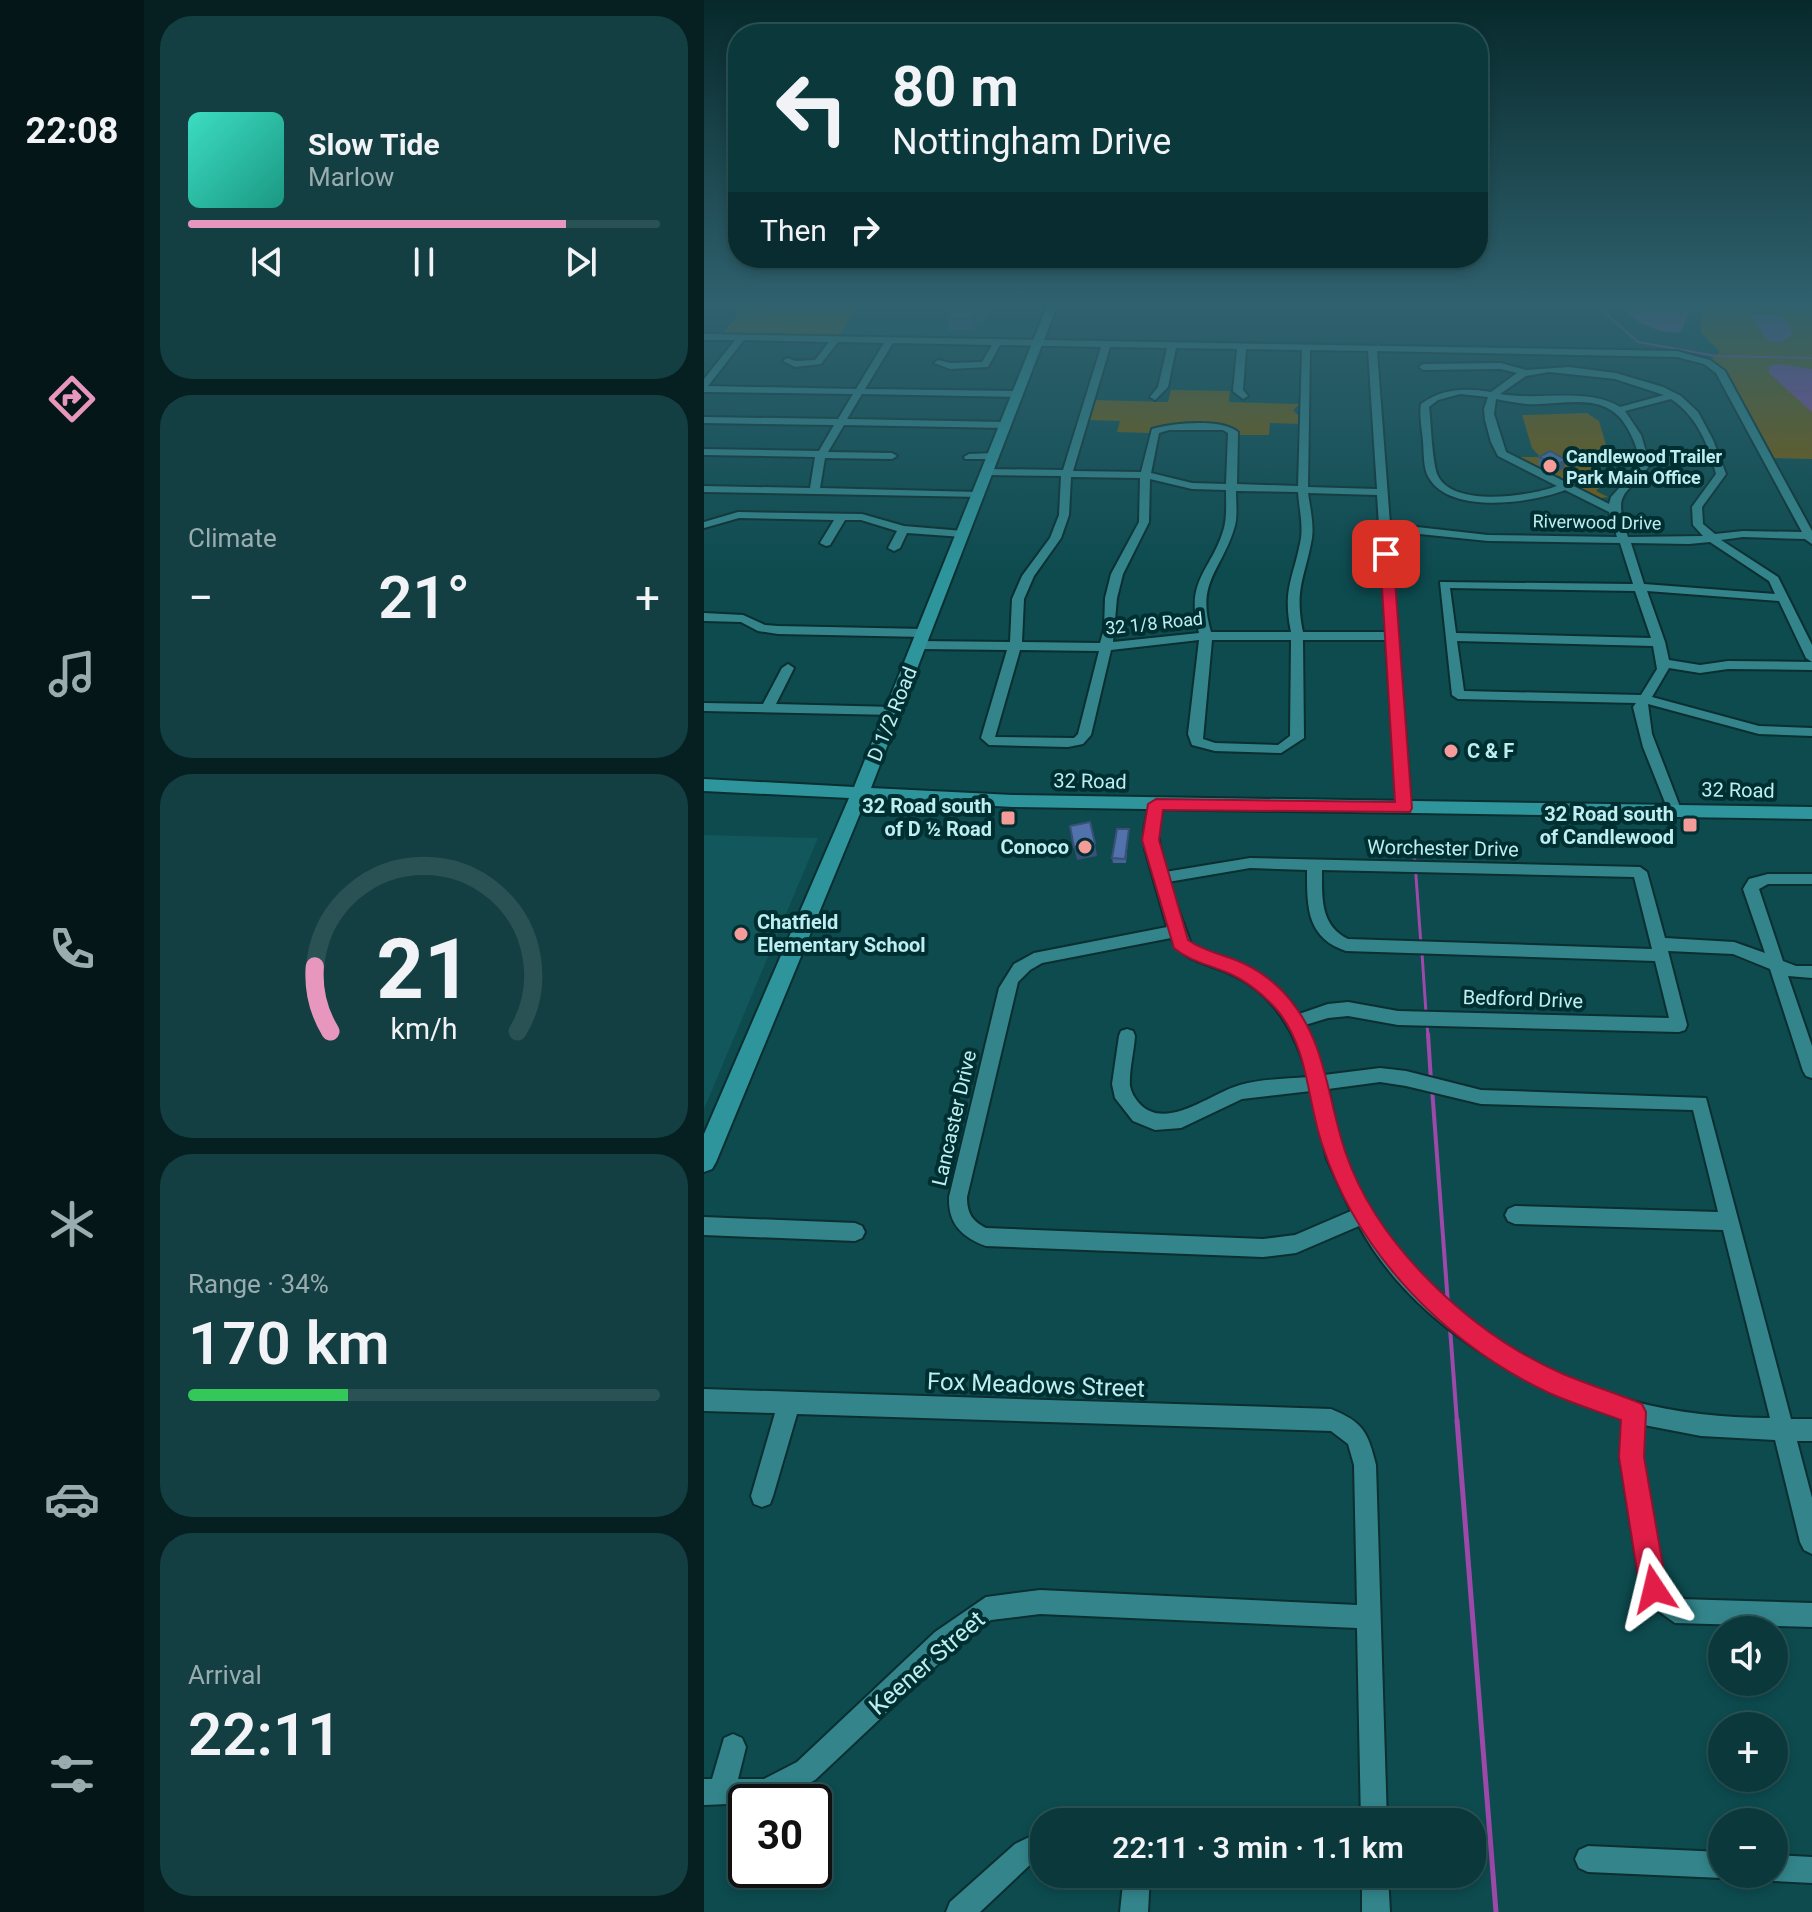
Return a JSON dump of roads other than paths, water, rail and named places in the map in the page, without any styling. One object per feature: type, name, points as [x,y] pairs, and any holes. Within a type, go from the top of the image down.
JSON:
[{"type":"main road","name":"D 1/2 Road","points":[[704,1162],[777,981],[894,711],[1018,395]]},
{"type":"main road","name":"32 Road","points":[[704,785],[913,797],[1156,804],[1812,813]]},
{"type":"main road","points":[[747,788],[765,800],[834,806],[842,817],[844,830]]},
{"type":"main road","points":[[835,852],[846,843],[858,818],[913,797]]},
{"type":"street","points":[[814,491],[818,483],[817,464],[821,454],[856,395]]},
{"type":"street","points":[[1091,395],[1065,481],[1067,499],[1060,528],[1028,576],[1018,599],[1015,646],[988,738],[1005,743],[1078,741],[1084,735],[1105,647],[1117,574],[1144,522],[1145,475],[1155,431],[1169,427],[1225,427],[1233,432],[1230,527],[1201,588],[1201,619],[1206,636],[1195,734],[1197,742],[1215,747],[1281,749],[1297,738],[1297,634],[1292,609],[1293,587],[1307,535],[1303,490],[1305,395]]},
{"type":"street","points":[[1375,395],[1404,808]]},
{"type":"street","points":[[1447,395],[1424,406],[1434,481],[1452,492],[1483,498],[1527,498],[1565,486]]},
{"type":"street","points":[[1493,395],[1488,413],[1499,450],[1512,461],[1614,510]]},
{"type":"street","points":[[1500,395],[1526,401],[1579,398],[1620,410],[1671,396],[1691,409],[1720,467],[1719,480],[1695,512],[1698,525],[1712,538],[1770,575],[1785,598],[1812,658]]},
{"type":"street","points":[[1734,395],[1811,537]]},
{"type":"street","points":[[1620,410],[1631,423],[1645,461],[1642,469],[1615,499],[1614,510],[1664,663],[1643,699],[1640,716],[1656,765],[1655,776],[1669,812]]},
{"type":"street","points":[[704,420],[1006,425]]},
{"type":"street","points":[[704,452],[892,456]]},
{"type":"street","points":[[969,457],[994,456]]},
{"type":"street","points":[[988,472],[1145,475],[1192,486],[1382,492]]},
{"type":"street","points":[[704,489],[978,495]]},
{"type":"street","points":[[704,536],[755,515]]},
{"type":"street","points":[[704,525],[729,516],[841,517],[871,518],[903,529],[964,532]]},
{"type":"street","points":[[826,543],[841,517]]},
{"type":"street","name":"Riverwood Drive","points":[[1384,527],[1488,538],[1689,541],[1743,534],[1811,537]]},
{"type":"street","points":[[894,548],[903,529]]},
{"type":"street","points":[[1785,598],[1641,588],[1444,584],[1458,695],[1643,699],[1759,730],[1812,732]]},
{"type":"street","name":"32 1/8 Road","points":[[704,617],[743,619],[769,629],[1015,646],[1105,647],[1206,636],[1392,636]]},
{"type":"street","points":[[1451,637],[1659,642]]},
{"type":"street","points":[[1664,663],[1700,669],[1735,664],[1812,666]]},
{"type":"street","points":[[768,708],[788,668]]},
{"type":"street","points":[[704,707],[894,711]]},
{"type":"street","points":[[1156,804],[1150,840],[1174,932],[1180,944],[1190,952],[1234,967],[1258,981],[1283,1005],[1308,1048],[1338,1164],[1364,1215],[1406,1272],[1430,1298],[1475,1335],[1555,1383],[1634,1412],[1709,1426],[1812,1430]]},
{"type":"street","name":"Worchester Drive","points":[[1161,878],[1250,863],[1640,872],[1660,950]]},
{"type":"street","points":[[1315,865],[1317,919],[1327,935],[1346,945],[1660,950],[1727,947],[1775,961],[1795,972],[1812,972]]},
{"type":"street","points":[[1812,879],[1763,879],[1752,886],[1812,1071]]},
{"type":"street","name":"Lancaster Drive","points":[[1174,932],[1040,957],[1013,976],[1007,988],[958,1197],[961,1220],[971,1231],[986,1237],[1263,1248],[1296,1244],[1364,1215]]},
{"type":"street","name":"Bedford Drive","points":[[1295,1022],[1328,1011],[1348,1009],[1398,1018],[1679,1025],[1660,950]]},
{"type":"street","points":[[1127,1036],[1121,1084],[1124,1098],[1139,1116],[1155,1122],[1181,1120],[1234,1094],[1392,1075],[1481,1097],[1700,1103],[1812,1542]]},
{"type":"street","points":[[1515,1215],[1729,1221]]},
{"type":"street","points":[[704,1226],[855,1232]]},
{"type":"street","name":"Fox Meadows Street","points":[[704,1400],[1331,1420],[1359,1439],[1365,1465],[1368,1617]]},
{"type":"street","points":[[762,1496],[789,1403]]},
{"type":"street","points":[[1634,1412],[1631,1457],[1652,1583],[1663,1603],[1675,1611],[1812,1615]]},
{"type":"street","name":"Keener Street","points":[[713,1792],[766,1792],[806,1771],[944,1641],[986,1609],[1040,1602],[1368,1617]]},
{"type":"street","points":[[1368,1617],[1374,1808]]},
{"type":"street","points":[[713,1792],[733,1747]]},
{"type":"street","points":[[960,1912],[1030,1850]]},
{"type":"street","points":[[1588,1859],[1708,1864]]},
{"type":"street","points":[[1788,1869],[1812,1870]]},
{"type":"street","points":[[1134,1912],[1136,1888]]},
{"type":"street","points":[[1375,1888],[1376,1912]]},
{"type":"waterway","points":[[1414,849],[1421,945]]},
{"type":"waterway","points":[[1422,953],[1426,1013]]},
{"type":"waterway","points":[[1427,1025],[1428,1036]]},
{"type":"waterway","points":[[1428,1034],[1431,1081]]},
{"type":"waterway","points":[[1432,1088],[1448,1304]]},
{"type":"waterway","points":[[1450,1328],[1457,1422]]},
{"type":"waterway","points":[[1457,1420],[1496,1912]]},
{"type":"place","name":"Candlewood Trailer Park Main Office","points":[[1550,466]]},
{"type":"place","name":"C & F","points":[[1451,751]]},
{"type":"place","name":"32 Road south of D ½ Road","points":[[1008,818]]},
{"type":"place","name":"32 Road south of Candlewood","points":[[1690,825]]},
{"type":"place","name":"Conoco","points":[[1085,847]]},
{"type":"place","name":"Chatfield Elementary School","points":[[741,934]]}]
